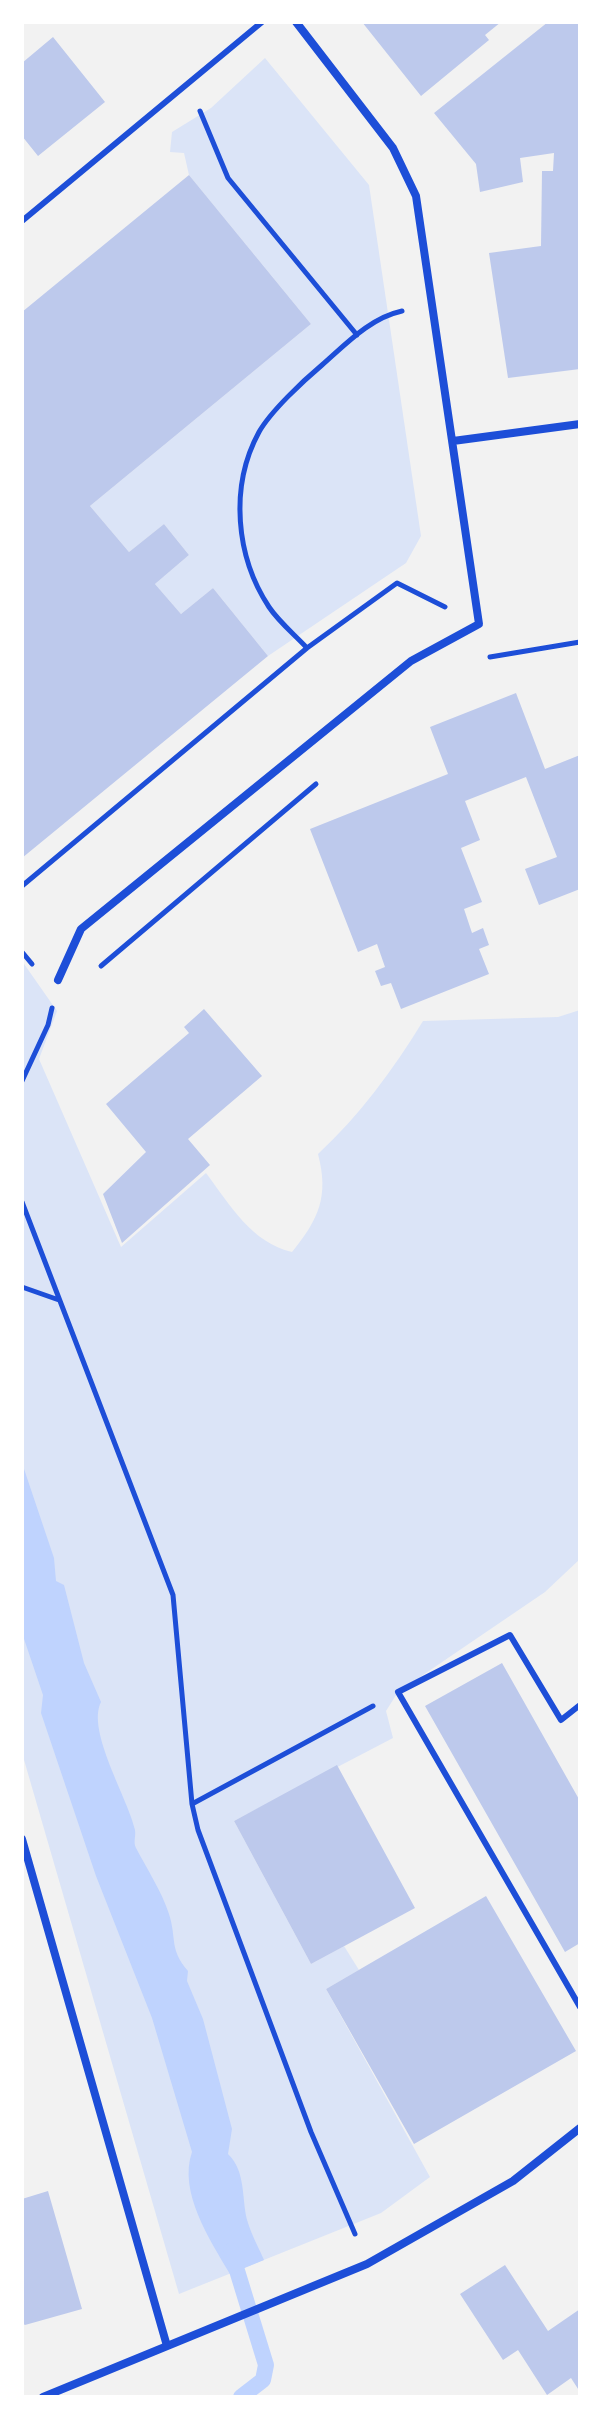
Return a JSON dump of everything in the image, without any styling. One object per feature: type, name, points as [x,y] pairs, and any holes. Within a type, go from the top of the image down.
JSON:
[{"type":"street","points":[[58,980],[81,929],[411,661],[479,624],[416,196],[393,148],[296,22]]},
{"type":"street","points":[[453,441],[580,424]]},
{"type":"street","points":[[22,1839],[167,2346]]},
{"type":"street","points":[[43,2397],[367,2264],[513,2181],[580,2128]]},
{"type":"lane","points":[[22,221],[262,22]]},
{"type":"lane","points":[[580,1705],[561,1720],[510,1635],[398,1692],[580,2007]]},
{"type":"path","points":[[188,83],[228,178],[357,335]]},
{"type":"path","points":[[307,648],[270,608],[244,557],[239,496],[259,432],[309,377],[357,335],[386,314],[432,305]]},
{"type":"path","points":[[22,886],[307,648],[397,583],[479,624],[485,658],[580,642]]},
{"type":"path","points":[[22,1081],[48,1025],[58,980]]},
{"type":"path","points":[[22,1202],[173,1595],[192,1804],[198,1830],[311,2132],[367,2264]]},
{"type":"path","points":[[22,1287],[60,1301]]},
{"type":"path","points":[[192,1804],[398,1692]]},
{"type":"shaded area","points":[[265,58],[369,185],[421,536],[406,563],[268,656],[213,588],[181,614],[155,584],[189,555],[164,524],[129,552],[90,506],[311,324],[189,175],[184,153],[170,152],[172,132],[211,108]]},
{"type":"shaded area","points":[[22,961],[57,1011],[39,1059],[121,1247],[206,1173],[243,1221],[265,1240],[292,1252],[315,1218],[322,1195],[318,1154],[375,1091],[423,1021],[558,1017],[580,1010],[580,1559],[545,1592],[398,1692],[386,1711],[393,1738],[234,1821],[311,1964],[344,1946],[359,1970],[326,1989],[430,2177],[381,2213],[179,2294],[22,1753]]},
{"type":"water","points":[[22,1463],[54,1558],[56,1581],[64,1585],[84,1663],[101,1702],[99,1730],[104,1747],[131,1817],[136,1848],[169,1914],[176,1950],[188,1971],[187,1981],[203,2019],[232,2129],[228,2154],[238,2169],[248,2223],[264,2260],[230,2274],[198,2215],[189,2183],[192,2152],[152,2018],[96,1876],[41,1713],[43,1695],[22,1633]]},
{"type":"building","points":[[362,22],[501,22],[485,35],[489,40],[421,96]]},
{"type":"building","points":[[548,22],[580,22],[580,369],[508,378],[489,253],[541,246],[542,171],[553,171],[554,153],[520,158],[523,182],[480,192],[476,164],[434,113]]},
{"type":"building","points":[[53,37],[105,102],[38,156],[22,136],[22,63]]},
{"type":"building","points":[[189,175],[311,324],[90,506],[129,552],[164,524],[189,555],[155,584],[181,614],[213,588],[268,656],[22,858],[22,312]]},
{"type":"building","points":[[516,693],[545,769],[580,755],[580,889],[539,905],[525,869],[557,857],[526,777],[465,801],[480,840],[461,848],[482,902],[464,909],[472,933],[483,928],[489,945],[479,949],[489,974],[401,1009],[391,983],[381,986],[375,971],[385,967],[377,944],[358,952],[310,829],[448,774],[430,727]]},
{"type":"building","points":[[204,1009],[262,1076],[188,1139],[210,1165],[122,1243],[103,1194],[146,1152],[106,1104],[189,1033],[184,1027]]},
{"type":"building","points":[[502,1663],[580,1801],[580,1943],[565,1952],[425,1706]]},
{"type":"building","points":[[337,1765],[415,1908],[311,1964],[234,1821]]},
{"type":"building","points":[[486,1896],[576,2051],[414,2144],[326,1989]]},
{"type":"building","points":[[48,2191],[82,2309],[25,2325],[22,2323],[22,2199]]},
{"type":"building","points":[[505,2265],[548,2331],[580,2309],[580,2392],[571,2378],[547,2395],[518,2350],[503,2360],[460,2294]]},
{"type":"waterway","points":[[231,2251],[266,2365],[263,2380],[241,2397]]}]
